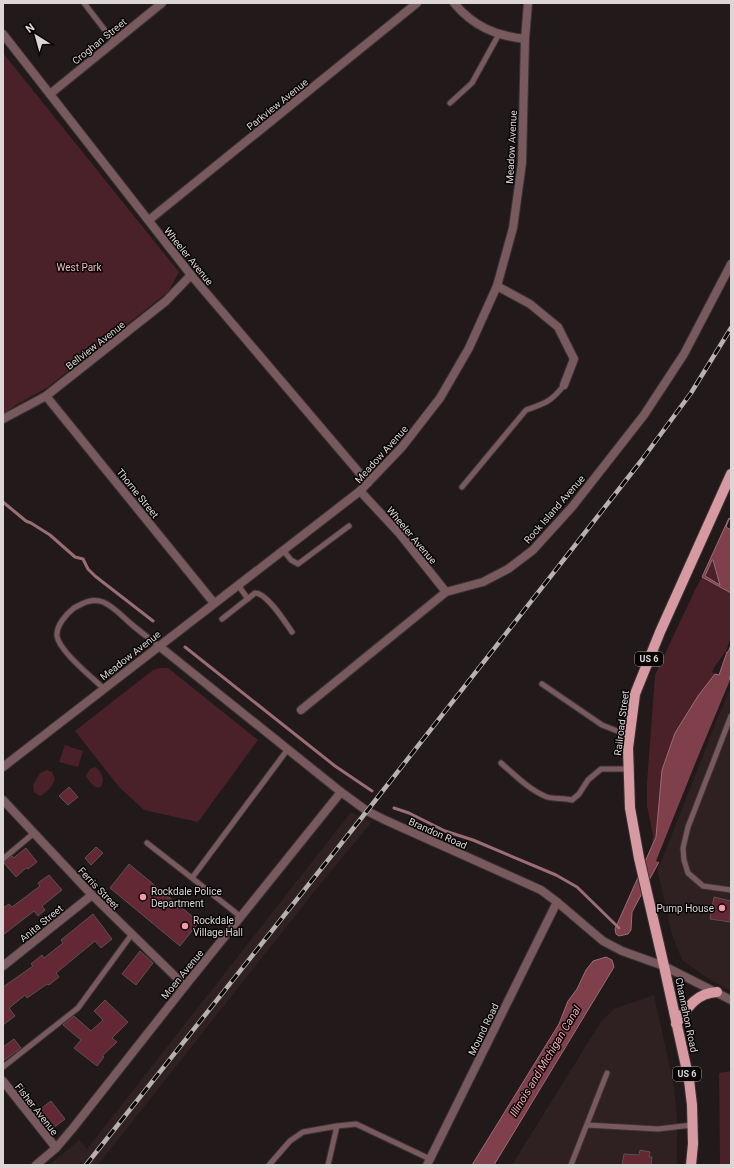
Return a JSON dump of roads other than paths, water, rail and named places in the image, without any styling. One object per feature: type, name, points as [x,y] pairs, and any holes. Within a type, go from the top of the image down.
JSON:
[{"type":"main road","name":"Railroad Street","points":[[664,966],[639,858],[630,808],[628,748],[635,694],[660,632],[731,474]]},
{"type":"main road","name":"Channahon Road","points":[[664,966],[689,1080],[692,1104],[691,1165]]},
{"type":"main road","points":[[676,1024],[690,1004],[701,996],[711,992],[717,992]]},
{"type":"street","name":"Croghan Street","points":[[50,94],[162,3]]},
{"type":"street","name":"Parkview Avenue","points":[[149,220],[417,3]]},
{"type":"street","points":[[454,3],[463,14],[487,30],[508,37],[525,39]]},
{"type":"street","name":"Meadow Avenue","points":[[3,767],[360,491],[402,447],[440,398],[470,348],[498,286],[513,228],[522,163],[525,39],[528,3]]},
{"type":"street","name":"Wheeler Avenue","points":[[3,34],[191,275],[368,483]]},
{"type":"street","name":"Rock Island Avenue","points":[[301,710],[446,592],[483,582],[508,569],[533,550],[572,507],[644,415],[684,354],[731,264]]},
{"type":"street","name":"Bellview Avenue","points":[[3,420],[46,396],[166,301],[191,275]]},
{"type":"street","points":[[498,286],[530,304],[558,328],[574,359],[564,385]]},
{"type":"street","name":"Thorne Street","points":[[46,396],[214,603]]},
{"type":"street","name":"Wheeler Avenue","points":[[360,491],[399,533],[446,592]]},
{"type":"street","name":"Brandon Road","points":[[159,646],[341,792],[367,811],[531,885],[557,902],[603,941],[622,951],[664,966],[731,1000]]},
{"type":"street","name":"Moen Avenue","points":[[36,1165],[56,1148],[73,1128],[341,792]]},
{"type":"street","name":"Ferris Street","points":[[3,800],[92,895],[185,986]]},
{"type":"street","name":"Anita Street","points":[[3,966],[92,895]]},
{"type":"street","name":"Mound Road","points":[[428,1162],[557,902]]},
{"type":"street","name":"Fisher Avenue","points":[[3,1081],[56,1148]]},
{"type":"lane","points":[[84,3],[114,42]]},
{"type":"lane","points":[[450,103],[472,83],[499,34]]},
{"type":"lane","points":[[462,487],[526,410],[540,405],[554,397],[564,385]]},
{"type":"lane","points":[[283,550],[291,560],[298,564],[349,526]]},
{"type":"lane","points":[[238,585],[248,599]]},
{"type":"lane","points":[[222,619],[255,593],[259,593],[266,598],[292,632]]},
{"type":"lane","points":[[104,689],[71,658],[57,637],[57,629],[71,611],[81,604],[92,601],[103,602],[159,646]]},
{"type":"lane","points":[[542,684],[602,725],[630,736]]},
{"type":"lane","points":[[731,716],[688,827],[683,848],[684,860],[688,873],[703,886],[731,890]]},
{"type":"lane","points":[[192,878],[288,749]]},
{"type":"lane","points":[[501,763],[530,787],[548,798],[564,798],[572,800],[579,794],[588,780],[601,769],[629,769]]},
{"type":"lane","points":[[3,859],[34,833]]},
{"type":"lane","points":[[147,843],[241,917]]},
{"type":"lane","points":[[3,1067],[78,1008],[132,934]]},
{"type":"lane","points":[[570,1165],[608,1073]]},
{"type":"lane","points":[[270,1165],[290,1141],[304,1132],[356,1124],[428,1162]]},
{"type":"lane","points":[[587,1125],[658,1129],[692,1125]]},
{"type":"lane","points":[[328,1165],[337,1126]]},
{"type":"water","points":[[729,518],[731,519],[729,519],[726,527],[731,530],[731,593],[702,577]],"holes":[[[713,560],[720,585],[705,576]]]},
{"type":"water","points":[[731,645],[731,674],[729,679],[731,680],[661,858],[632,912],[631,930],[628,934],[619,936],[616,934],[615,929],[656,837],[662,770],[675,733],[698,696],[715,674],[719,675]]},
{"type":"water","name":"Illinois and Michigan Canal","points":[[606,957],[612,960],[614,967],[494,1165],[472,1165],[559,1024],[568,1001],[577,989],[586,970],[593,961]]},
{"type":"waterway","points":[[3,502],[26,521],[50,535],[75,557],[83,559],[88,569],[95,576],[153,621]]},
{"type":"waterway","points":[[185,647],[335,766],[372,791]]},
{"type":"waterway","points":[[394,808],[409,813],[445,831],[473,840],[556,875],[577,887],[619,928]]},
{"type":"railway","points":[[86,1165],[367,811],[641,461],[691,393],[731,328]]},
{"type":"place","name":"Rockdale Police Department","points":[[143,897]]},
{"type":"place","name":"Pump House","points":[[722,908]]},
{"type":"place","name":"Rockdale Village Hall","points":[[185,926]]},
{"type":"park label","name":"West Park","points":[[79,267]]}]
